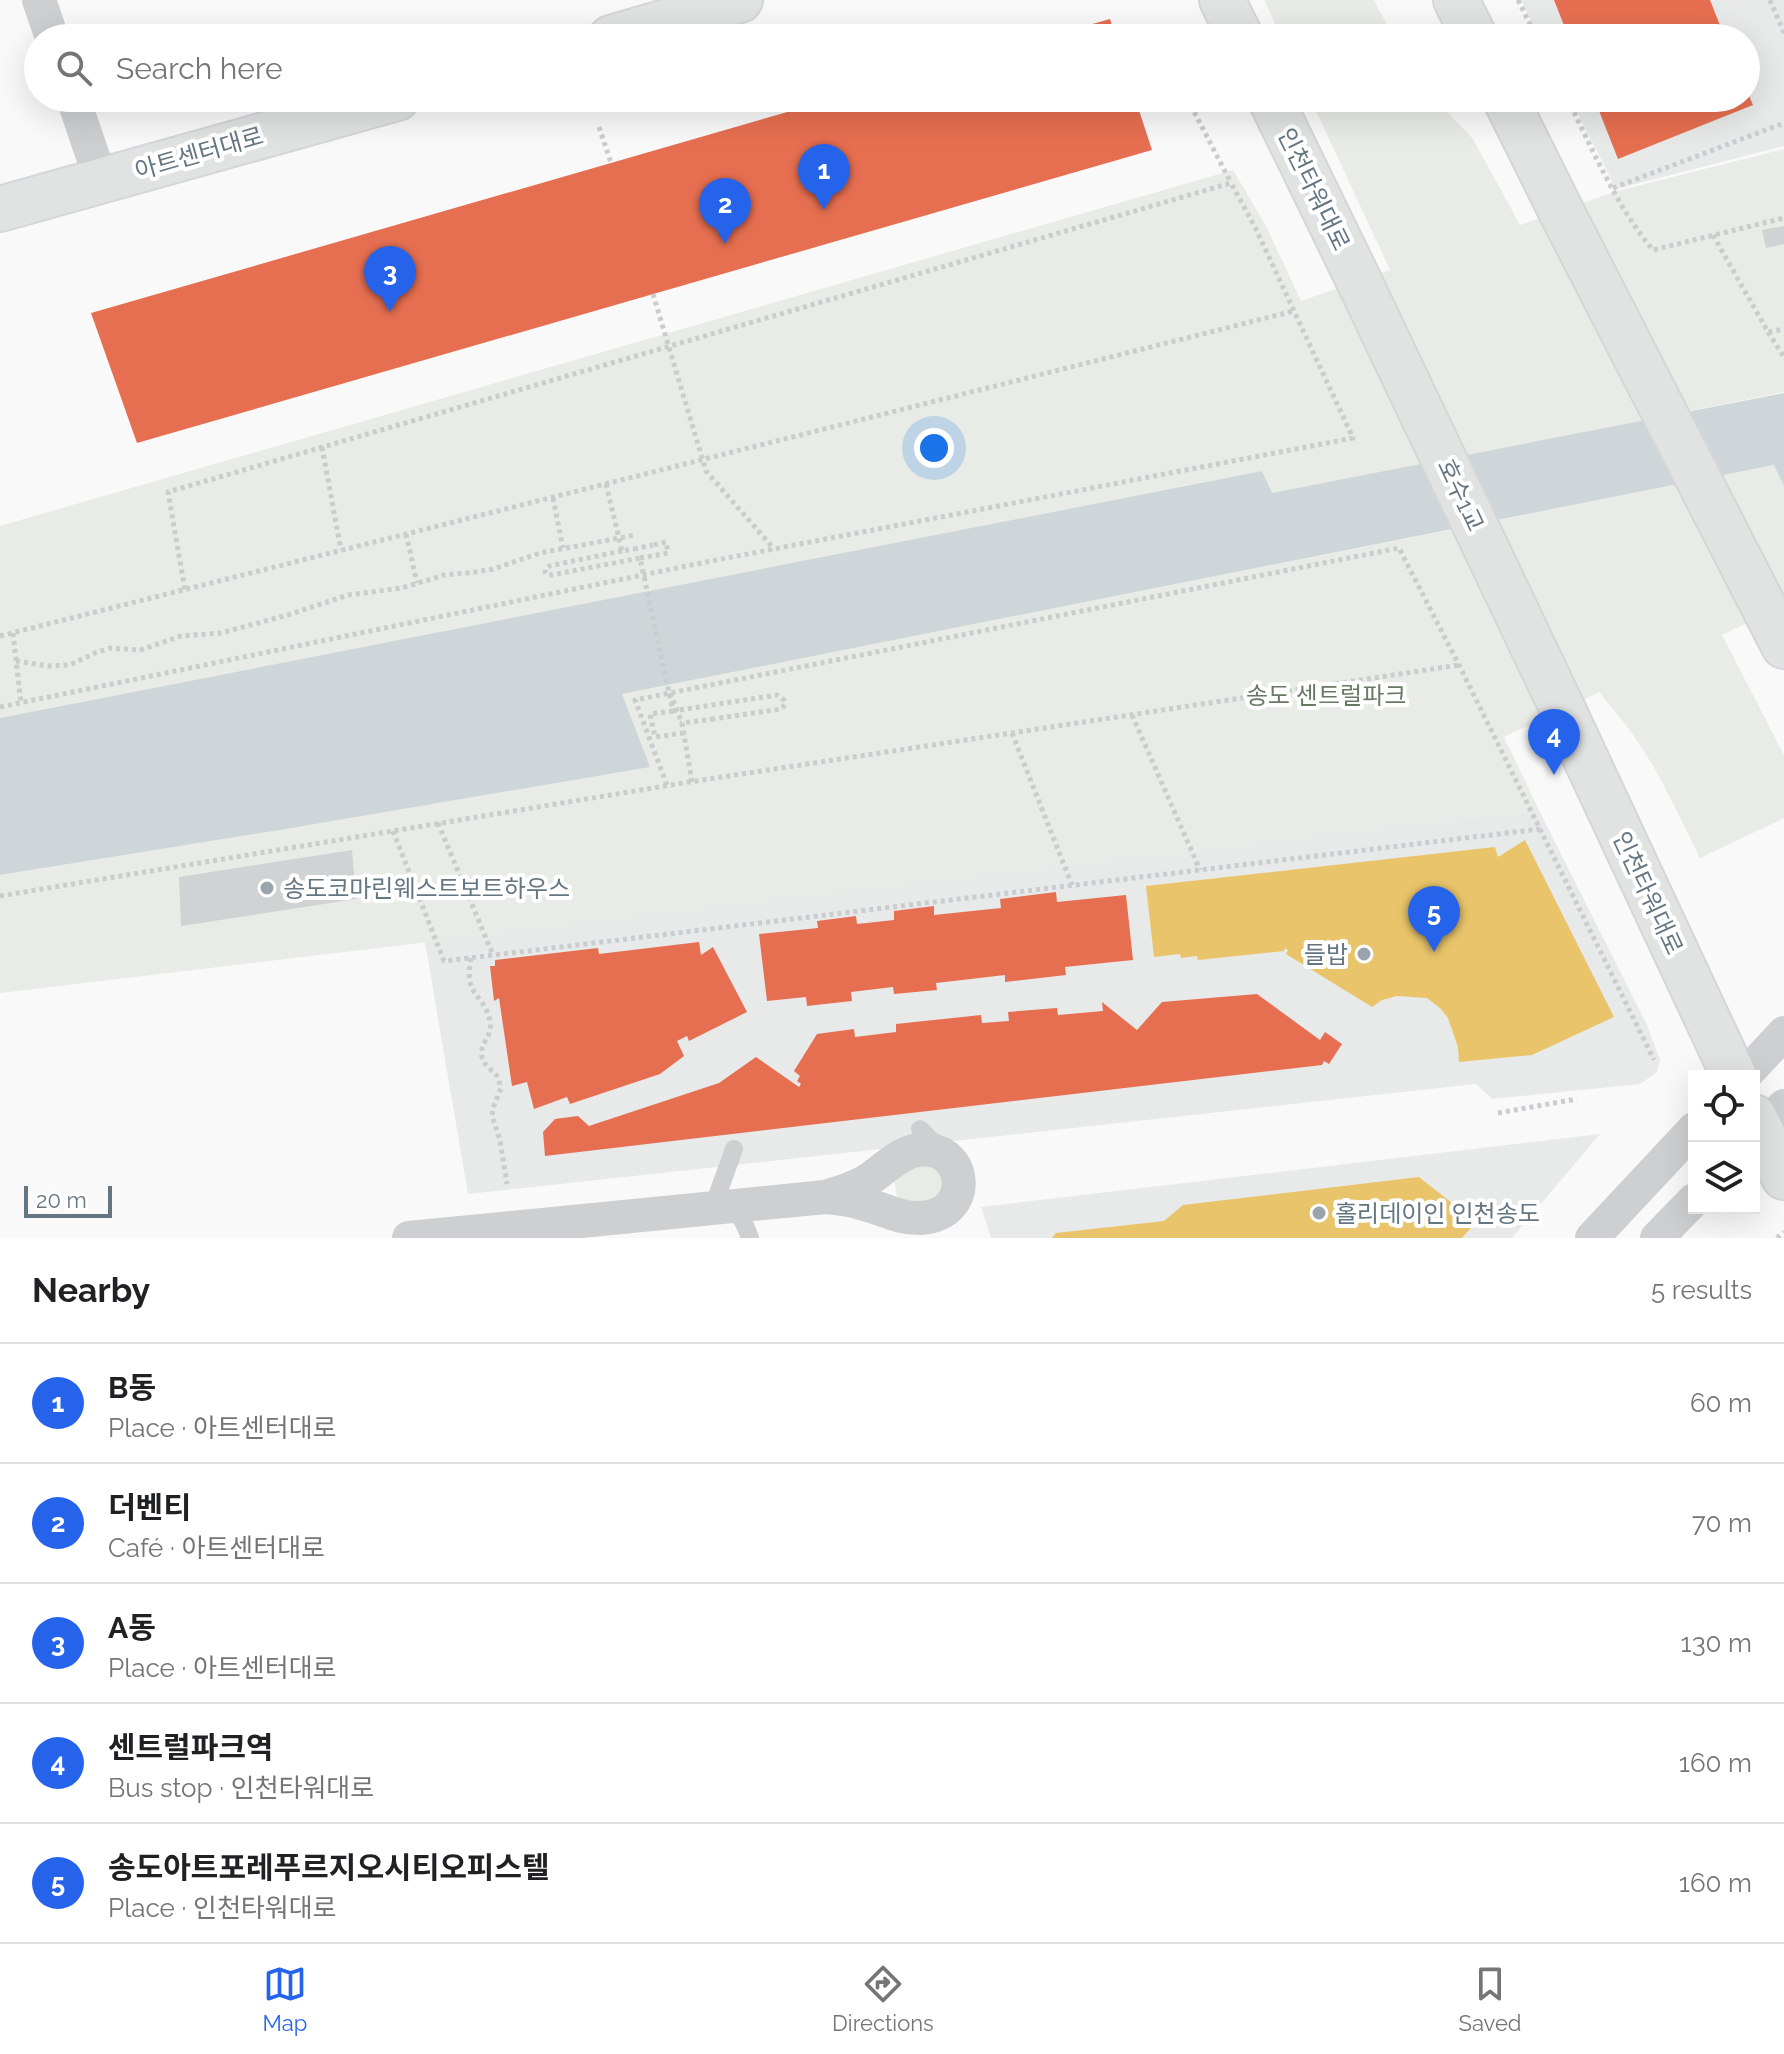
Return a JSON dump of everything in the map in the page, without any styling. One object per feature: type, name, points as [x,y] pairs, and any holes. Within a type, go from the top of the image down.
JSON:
[{"type":"main road","points":[[657,24],[737,0]]},
{"type":"main road","points":[[1222,0],[1234,24]]},
{"type":"main road","points":[[1456,0],[1468,24]]},
{"type":"main road","name":"아트센터대로","points":[[0,209],[346,112]]},
{"type":"main road","name":"인천타워대로","points":[[1277,112],[1359,281]]},
{"type":"main road","points":[[1512,112],[1776,630]]},
{"type":"main road","name":"호수1교","points":[[1359,281],[1563,710]]},
{"type":"main road","name":"인천타워대로","points":[[1563,710],[1731,1070]]},
{"type":"main road","points":[[1763,1123],[1784,1177]]},
{"type":"street","points":[[39,0],[47,24]]},
{"type":"street","points":[[78,112],[101,180]]},
{"type":"street","points":[[1750,1070],[1784,1033]]},
{"type":"street","points":[[1592,1238],[1688,1135]]},
{"type":"street","points":[[409,1238],[825,1197],[863,1203],[909,1218],[932,1216],[945,1211],[959,1193],[956,1170],[951,1161],[927,1149],[907,1153],[866,1182],[825,1197]]},
{"type":"street","points":[[1657,1238],[1688,1206]]},
{"type":"lane","points":[[920,1129],[951,1161]]},
{"type":"lane","points":[[734,1149],[716,1207],[732,1209],[740,1216],[750,1238]]},
{"type":"lane","points":[[757,1238],[761,1209],[778,1201]]},
{"type":"path","points":[[1518,0],[1530,24]]},
{"type":"path","points":[[1770,0],[1784,33]]},
{"type":"path","points":[[0,707],[774,549],[1353,438],[1255,227],[1194,112]]},
{"type":"path","points":[[1574,112],[1631,220],[1653,250],[1784,218]]},
{"type":"path","points":[[1613,188],[1784,123]]},
{"type":"path","points":[[599,127],[611,163]]},
{"type":"path","points":[[185,590],[168,492],[1231,183]]},
{"type":"path","points":[[1713,235],[1784,357]]},
{"type":"path","points":[[653,294],[706,471],[774,549]]},
{"type":"path","points":[[0,636],[1294,311]]},
{"type":"path","points":[[1768,332],[1784,329]]},
{"type":"path","points":[[322,447],[341,550]]},
{"type":"path","points":[[606,484],[622,551]]},
{"type":"path","points":[[553,498],[563,548]]},
{"type":"path","points":[[406,534],[417,583]]},
{"type":"path","points":[[16,661],[48,666],[70,665],[110,648],[140,650],[181,636],[221,633],[348,595],[388,591],[444,575],[484,571],[540,553],[635,535]]},
{"type":"path","points":[[666,542],[668,553],[551,575],[545,572],[549,566],[622,551],[666,542]]},
{"type":"path","points":[[667,785],[635,700],[1399,548],[1654,1060]]},
{"type":"path","points":[[640,558],[673,711]]},
{"type":"path","points":[[13,633],[21,703]]},
{"type":"path","points":[[0,896],[667,785],[1459,665]]},
{"type":"path","points":[[670,693],[682,723],[692,782]]},
{"type":"path","points":[[682,723],[781,709],[785,705],[784,700],[777,695],[650,714],[655,737],[684,733]]},
{"type":"path","points":[[1132,715],[1200,870]]},
{"type":"path","points":[[1012,733],[1072,885]]},
{"type":"path","points":[[438,823],[493,955]]},
{"type":"path","points":[[393,831],[444,961],[1540,829]]},
{"type":"path","points":[[471,958],[470,986],[486,1008],[491,1032],[484,1043],[482,1056],[497,1076],[501,1088],[492,1116],[500,1140],[507,1184]]},
{"type":"path","points":[[1498,1113],[1577,1099]]},
{"type":"path","points":[[1777,1238],[1784,1232]]},
{"type":"shaded area","points":[[1521,0],[1784,0],[1784,146],[1616,189],[1577,112],[1760,112],[1760,24],[1533,24]]},
{"type":"shaded area","points":[[1784,393],[1784,486],[1774,465],[622,694],[650,767],[0,875],[0,718],[1262,471],[1272,493]]},
{"type":"shaded area","points":[[1539,810],[1647,1025],[1660,1060],[1657,1072],[1640,1084],[1492,1099],[1476,1084],[468,1194],[425,942]]},
{"type":"shaded area","points":[[1600,1134],[1512,1238],[991,1238],[981,1207]]},
{"type":"green space","points":[[1264,0],[1374,0],[1387,24],[1275,24]]},
{"type":"green space","points":[[1317,112],[1447,112],[1473,139],[1520,225],[1617,191],[1784,149],[1784,392],[1272,493],[1262,471],[0,718],[0,526],[1233,170],[1266,226],[1301,301],[1390,270]]},
{"type":"green space","name":"송도 센트럴파크","points":[[1775,465],[1784,486],[1784,605],[1722,635],[1784,755],[1784,818],[1700,858],[1647,755],[1600,692],[1504,737],[1539,810],[0,993],[0,875],[649,767],[621,694]]},
{"type":"green space","points":[[909,1159],[949,1175],[936,1208],[897,1197],[894,1180]]},
{"type":"building: Homes","points":[[918,112],[1039,112],[1055,165],[759,253],[733,167]]},
{"type":"building: Homes","points":[[527,230],[549,304],[252,395],[230,320]]},
{"type":"building: Homes","points":[[1525,840],[1614,1017],[1532,1055],[1459,1062],[1458,1047],[1448,1018],[1427,998],[1397,996],[1372,1007],[1286,954],[1288,950],[1285,948],[1284,951],[1198,960],[1197,956],[1181,958],[1180,954],[1154,957],[1146,886],[1495,847],[1498,857]]},
{"type":"building: Homes","name":"홀리데이인 인천송도","points":[[1419,1177],[1476,1222],[1462,1238],[1052,1238],[1056,1233],[1164,1221],[1183,1205]]},
{"type":"building: Shops","points":[[1554,0],[1710,0],[1719,24],[1563,24]]},
{"type":"building: Shops","points":[[1110,19],[1112,24],[1092,24]]},
{"type":"building: Shops","points":[[787,112],[1140,112],[1152,150],[137,443],[91,313]]},
{"type":"building: Shops","points":[[1600,112],[1736,112],[1618,159]]},
{"type":"building: Shops","points":[[1056,892],[1057,902],[1126,895],[1133,960],[1065,967],[1066,975],[1005,982],[1005,975],[936,983],[937,990],[894,994],[893,987],[851,992],[852,1001],[807,1006],[806,997],[767,1001],[759,934],[818,928],[817,921],[856,916],[857,924],[894,920],[894,911],[934,906],[934,915],[1001,908],[1000,899]]},
{"type":"building: Shops","points":[[699,942],[701,955],[713,947],[747,1012],[689,1041],[687,1036],[677,1041],[684,1056],[660,1074],[570,1104],[567,1097],[534,1109],[527,1082],[512,1086],[499,998],[494,1001],[490,966],[495,966],[495,960],[598,948],[599,954]]},
{"type":"building: Shops","points":[[1257,994],[1320,1040],[1325,1032],[1342,1044],[1329,1064],[1324,1061],[1322,1065],[545,1156],[543,1132],[555,1119],[578,1116],[589,1126],[719,1083],[756,1057],[799,1087],[801,1084],[797,1081],[800,1076],[794,1071],[817,1034],[854,1029],[855,1037],[896,1032],[896,1024],[981,1015],[982,1023],[1009,1021],[1008,1012],[1057,1008],[1058,1015],[1103,1011],[1102,1002],[1137,1030],[1162,1002]]},
{"type":"building: Other","points":[[1784,226],[1784,244],[1766,248],[1762,230]]},
{"type":"building: Other","name":"송도코마린웨스트보트하우스","points":[[352,850],[356,899],[181,926],[179,877]]},
{"type":"place","name":"B동","points":[[824,210]]},
{"type":"place","name":"더벤티","points":[[725,244]]},
{"type":"place","name":"A동","points":[[390,312]]},
{"type":"place","name":"센트럴파크역","points":[[1554,775]]},
{"type":"place","name":"송도코마린웨스트보트하우스","points":[[267,888]]},
{"type":"place","name":"송도아트포레푸르지오시티오피스텔","points":[[1434,952]]},
{"type":"place","name":"들밥","points":[[1364,954]]},
{"type":"place","name":"홀리데이인 인천송도","points":[[1319,1213]]}]
